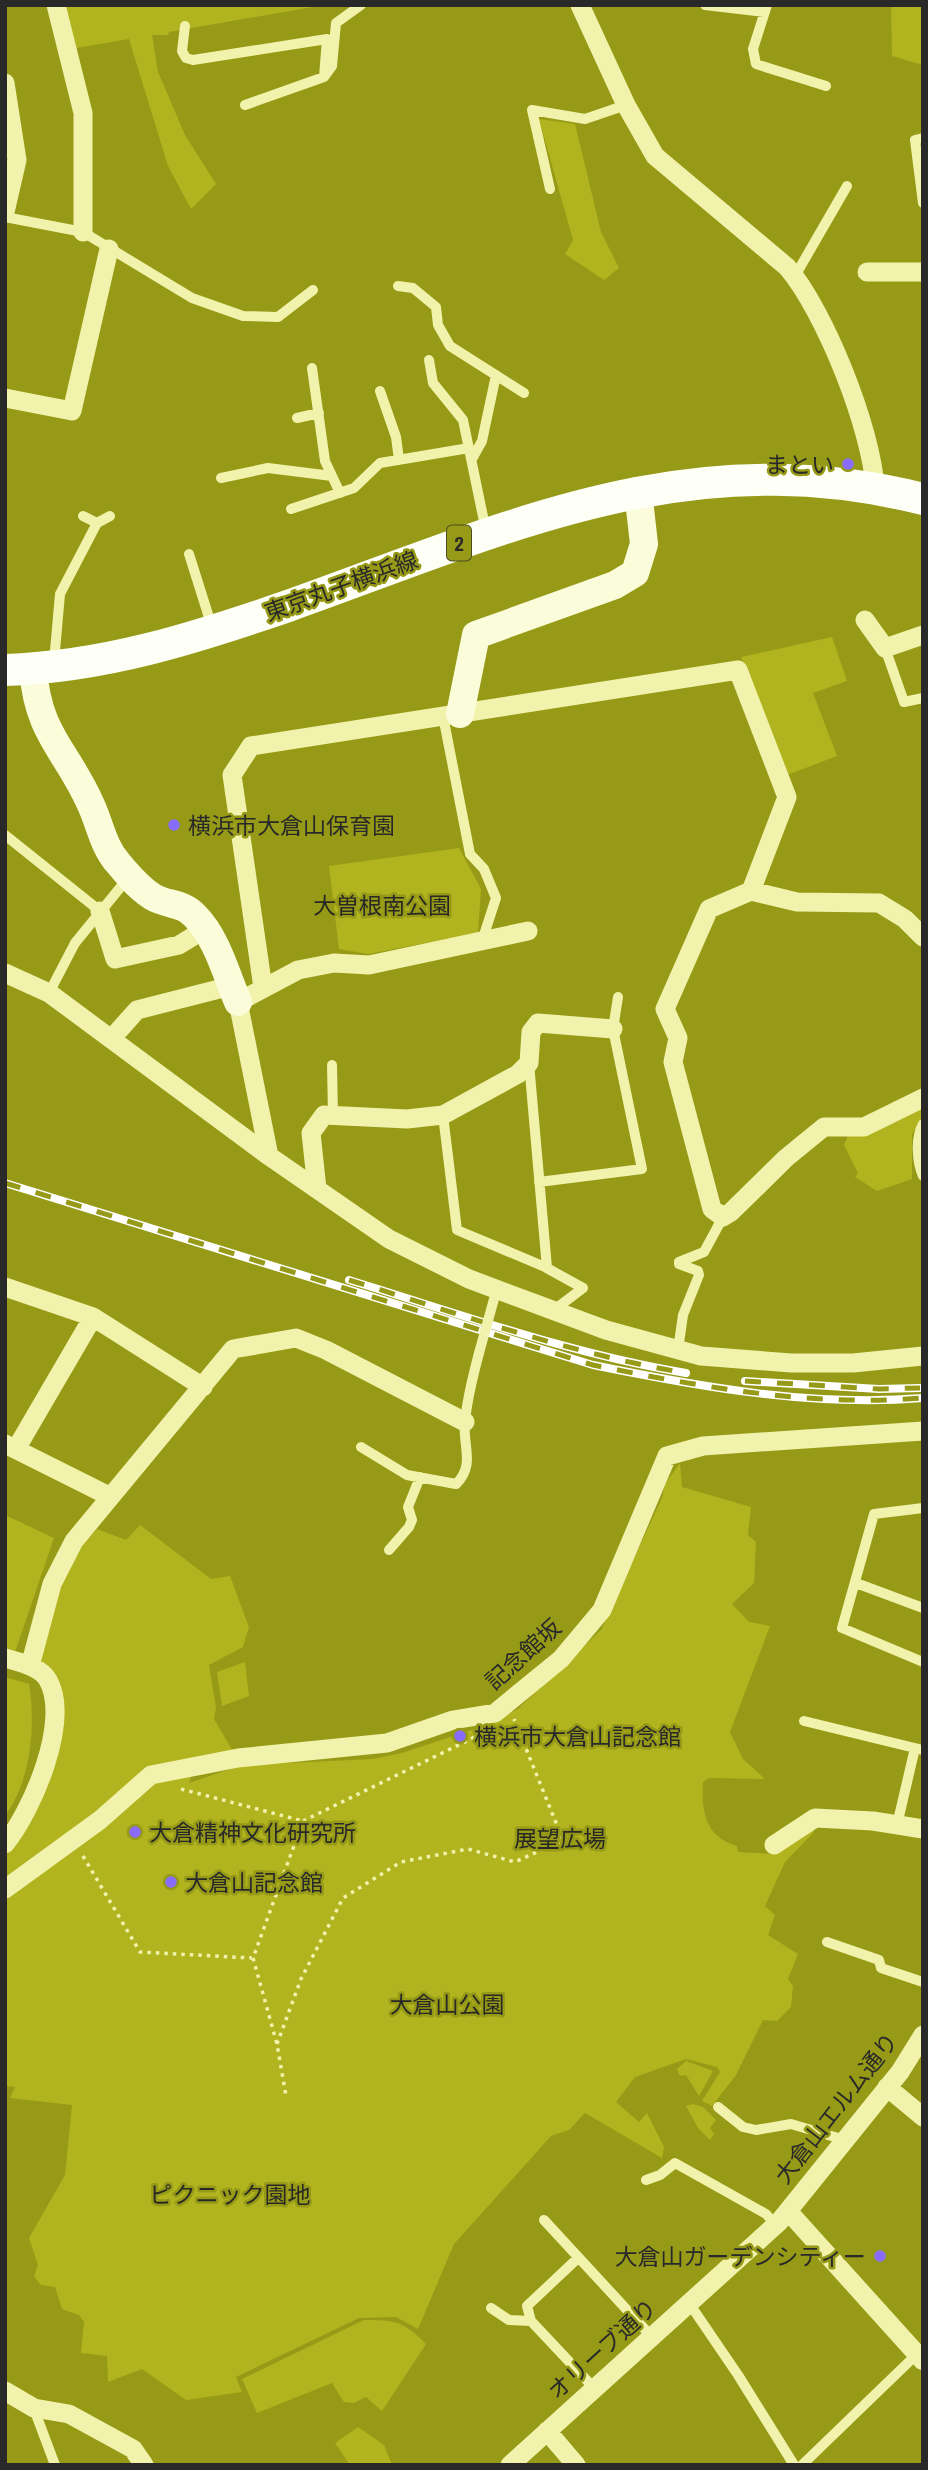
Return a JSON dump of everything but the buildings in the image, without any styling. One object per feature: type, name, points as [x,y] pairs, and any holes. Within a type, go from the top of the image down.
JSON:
[{"type":"main road","name":"東京丸子横浜線","points":[[31,668],[121,656],[213,632],[487,533],[567,507],[638,491],[696,482],[753,479],[875,488],[923,499]]},
{"type":"street","points":[[57,5],[83,113],[83,232]]},
{"type":"street","points":[[580,5],[626,105],[656,156],[795,276],[842,366],[872,455],[875,488]]},
{"type":"street","points":[[5,83],[17,160],[5,214]]},
{"type":"street","points":[[5,398],[72,411],[109,249]]},
{"type":"street","points":[[867,272],[923,272]]},
{"type":"street","points":[[452,715],[476,635],[615,584],[635,573],[644,544],[638,491]]},
{"type":"street","points":[[864,620],[884,648],[923,635]]},
{"type":"street","points":[[31,668],[43,723],[90,802],[108,849],[130,876],[158,900],[182,905],[196,916],[205,929],[234,994],[269,1156]]},
{"type":"street","points":[[262,988],[232,775],[251,746],[738,670],[787,797],[751,891]]},
{"type":"street","points":[[923,937],[905,919],[879,903],[797,902],[751,891],[709,909],[665,1009],[678,1038],[673,1062],[712,1209],[723,1217],[824,1127],[864,1127],[923,1098]]},
{"type":"street","points":[[100,911],[116,959],[179,946],[205,929]]},
{"type":"street","points":[[112,1038],[137,1010],[262,988],[298,970],[334,963],[369,965],[528,931]]},
{"type":"street","points":[[5,973],[49,993],[269,1156],[389,1239],[496,1294],[554,1310],[606,1330],[701,1356],[792,1363],[853,1363],[923,1356]]},
{"type":"street","points":[[317,1189],[311,1133],[324,1115],[407,1119],[443,1115],[518,1074],[529,1063],[531,1032],[538,1023],[613,1029]]},
{"type":"street","points":[[5,1287],[93,1317],[203,1387]]},
{"type":"street","points":[[93,1317],[10,1446],[109,1496]]},
{"type":"street","points":[[30,1666],[52,1584],[75,1541],[109,1496],[233,1349],[296,1338],[326,1350],[465,1422]]},
{"type":"street","name":"記念館坂","points":[[5,1889],[73,1840],[151,1775],[238,1758],[387,1743],[453,1720],[495,1713],[561,1659],[602,1609],[667,1455],[704,1446],[923,1431]]},
{"type":"street","points":[[5,1658],[30,1666],[48,1679],[53,1699],[52,1736],[47,1766],[15,1832],[5,1844]]},
{"type":"street","points":[[774,1844],[815,1818],[923,1829]]},
{"type":"street","name":"大倉山エルム通り","points":[[782,2218],[887,2087],[923,2035]]},
{"type":"street","points":[[887,2087],[923,2117]]},
{"type":"street","points":[[782,2218],[921,2354]]},
{"type":"street","name":"オリーブ通り","points":[[509,2465],[782,2218]]},
{"type":"street","points":[[5,2391],[34,2408],[69,2414],[133,2449],[144,2465]]},
{"type":"street","points":[[547,2431],[576,2465]]},
{"type":"lane","points":[[345,17],[350,5]]},
{"type":"lane","points":[[245,105],[324,77],[332,66],[336,23],[361,5]]},
{"type":"lane","points":[[705,5],[766,9],[753,49],[755,64],[826,86]]},
{"type":"lane","points":[[185,26],[182,51],[193,60],[327,39],[324,77]]},
{"type":"lane","points":[[550,189],[532,110],[585,119],[626,105]]},
{"type":"lane","points":[[923,138],[915,140],[923,203]]},
{"type":"lane","points":[[795,276],[847,186]]},
{"type":"lane","points":[[5,214],[83,232],[192,298],[243,316],[278,317],[313,289]]},
{"type":"lane","points":[[398,286],[413,288],[436,307],[438,325],[450,346],[524,393]]},
{"type":"lane","points":[[429,360],[433,383],[463,420],[479,510],[487,533]]},
{"type":"lane","points":[[312,368],[326,461],[340,493]]},
{"type":"lane","points":[[472,459],[482,441],[496,375]]},
{"type":"lane","points":[[380,391],[396,436],[399,460]]},
{"type":"lane","points":[[296,418],[319,413]]},
{"type":"lane","points":[[291,509],[354,488],[380,463],[469,448]]},
{"type":"lane","points":[[221,478],[268,468],[332,476]]},
{"type":"lane","points":[[83,516],[97,523]]},
{"type":"lane","points":[[31,668],[60,594],[97,523],[110,516]]},
{"type":"lane","points":[[189,554],[213,632]]},
{"type":"lane","points":[[884,648],[904,702],[923,698]]},
{"type":"lane","points":[[452,715],[470,854],[484,869],[496,898],[481,942]]},
{"type":"lane","points":[[5,835],[100,911]]},
{"type":"lane","points":[[49,993],[75,943],[130,876]]},
{"type":"lane","points":[[539,1182],[642,1169],[613,1029],[618,998]]},
{"type":"lane","points":[[529,1063],[547,1268]]},
{"type":"lane","points":[[332,1065],[333,1115]]},
{"type":"lane","points":[[443,1115],[457,1230],[547,1268],[583,1288],[554,1310]]},
{"type":"lane","points":[[923,1124],[918,1133],[919,1167],[923,1176]]},
{"type":"lane","points":[[678,1350],[683,1314],[699,1275],[698,1271],[679,1262],[704,1252],[723,1217]]},
{"type":"lane","points":[[361,1447],[393,1469],[420,1477],[456,1484],[463,1477],[469,1456],[465,1422],[479,1353],[496,1294]]},
{"type":"lane","points":[[389,1550],[412,1520],[408,1507],[420,1477]]},
{"type":"lane","points":[[923,1508],[874,1514],[842,1628],[923,1662]]},
{"type":"lane","points":[[856,1583],[923,1608]]},
{"type":"lane","points":[[803,1721],[919,1749],[897,1825]]},
{"type":"lane","points":[[827,1942],[879,1960],[881,1968],[923,1982]]},
{"type":"lane","points":[[718,2107],[743,2127],[756,2130],[792,2124],[845,2140]]},
{"type":"lane","points":[[646,2180],[675,2163],[766,2214],[782,2218]]},
{"type":"lane","points":[[544,2220],[652,2337]]},
{"type":"lane","points":[[578,2258],[527,2306],[531,2320],[594,2388]]},
{"type":"lane","points":[[688,2303],[738,2375],[793,2465]]},
{"type":"lane","points":[[491,2308],[509,2320],[531,2320]]},
{"type":"lane","points":[[802,2465],[921,2354]]},
{"type":"lane","points":[[34,2408],[55,2465]]},
{"type":"path","points":[[277,2044],[301,1979],[343,1898],[401,1863],[468,1849],[515,1862],[563,1840],[518,1725],[504,1705]]},
{"type":"path","points":[[506,1727],[518,1725]]},
{"type":"path","points":[[145,1780],[303,1821],[482,1734]]},
{"type":"path","points":[[286,2096],[277,2044],[253,1958],[303,1821]]},
{"type":"path","points":[[73,1840],[140,1952],[253,1958]]},
{"type":"green space","points":[[65,5],[324,5],[169,32],[168,35],[152,35],[158,72],[185,135],[216,184],[191,209],[168,166],[129,39],[76,48]]},
{"type":"green space","points":[[891,5],[923,5],[923,65],[892,56]]},
{"type":"green space","points":[[539,119],[575,124],[601,232],[619,268],[604,280],[565,254],[573,240]]},
{"type":"green space","points":[[832,637],[847,681],[813,693],[837,756],[787,775],[741,657]]},
{"type":"green space","name":"大曽根南公園","points":[[459,848],[481,889],[478,933],[368,954],[339,949],[329,866]]},
{"type":"green space","points":[[923,1105],[923,1119],[912,1134],[912,1179],[877,1191],[855,1177],[858,1173],[844,1145],[850,1131]]},
{"type":"green space","name":"大倉山公園","points":[[680,1463],[682,1487],[751,1507],[748,1535],[756,1542],[754,1583],[732,1604],[749,1622],[770,1626],[730,1732],[743,1759],[765,1779],[709,1778],[703,1782],[703,1804],[712,1830],[718,1837],[737,1846],[738,1852],[774,1854],[812,1826],[814,1832],[785,1862],[765,1906],[775,1915],[768,1935],[798,1954],[788,1979],[793,1986],[791,2007],[777,2021],[763,2020],[736,2075],[712,2106],[702,2101],[720,2072],[717,2067],[686,2059],[635,2077],[616,2102],[639,2122],[647,2113],[664,2147],[662,2158],[585,2113],[569,2130],[551,2136],[454,2244],[418,2329],[396,2317],[359,2318],[236,2377],[242,2392],[186,2400],[142,2369],[108,2382],[107,2356],[81,2353],[84,2322],[79,2315],[62,2309],[55,2287],[41,2285],[34,2276],[38,2265],[29,2238],[65,2175],[72,2105],[10,2098],[15,2087],[5,2086],[5,1849],[42,1765],[50,1719],[44,1680],[30,1673],[55,1596],[72,1560],[97,1529],[126,1540],[140,1525],[211,1579],[230,1576],[249,1627],[243,1647],[209,1665],[216,1708],[214,1719],[234,1753],[192,1774],[189,1783],[242,1765],[373,1759],[402,1753],[495,1722],[519,1708],[601,1630],[662,1498],[665,1484]]},
{"type":"green space","points":[[5,1515],[54,1538],[15,1652],[5,1649]]},
{"type":"green space","points":[[245,1662],[249,1696],[222,1706],[217,1672]]},
{"type":"green space","points":[[5,1677],[29,1684],[32,1717],[26,1770],[21,1787],[5,1816]]},
{"type":"green space","points":[[686,2061],[713,2071],[699,2096],[686,2075],[680,2076],[677,2069]]},
{"type":"green space","points":[[693,2104],[703,2107],[716,2120],[710,2128],[714,2134],[710,2140],[698,2128],[686,2106]]},
{"type":"green space","points":[[364,2320],[398,2323],[426,2344],[382,2411],[366,2397],[354,2403],[344,2402],[332,2383],[257,2413],[242,2379]]},
{"type":"green space","points":[[358,2427],[384,2445],[392,2465],[350,2465],[335,2443]]},
{"type":"railway","points":[[5,1183],[593,1365],[757,1393],[840,1400],[923,1398]]},
{"type":"railway","points":[[349,1280],[558,1344],[686,1373]]},
{"type":"railway","points":[[745,1381],[879,1389],[920,1388]]},
{"type":"place","name":"まとい","points":[[848,464]]},
{"type":"place","name":"横浜市大倉山保育園","points":[[174,825]]},
{"type":"place","name":"横浜市大倉山記念館","points":[[460,1736]]},
{"type":"place","name":"大倉精神文化研究所","points":[[135,1832]]},
{"type":"place","name":"大倉山記念館","points":[[171,1882]]},
{"type":"place","name":"大倉山ガーデンシティー","points":[[880,2256]]},
{"type":"park label","name":"展望広場","points":[[560,1838]]},
{"type":"park label","name":"ピクニック園地","points":[[230,2194]]}]
